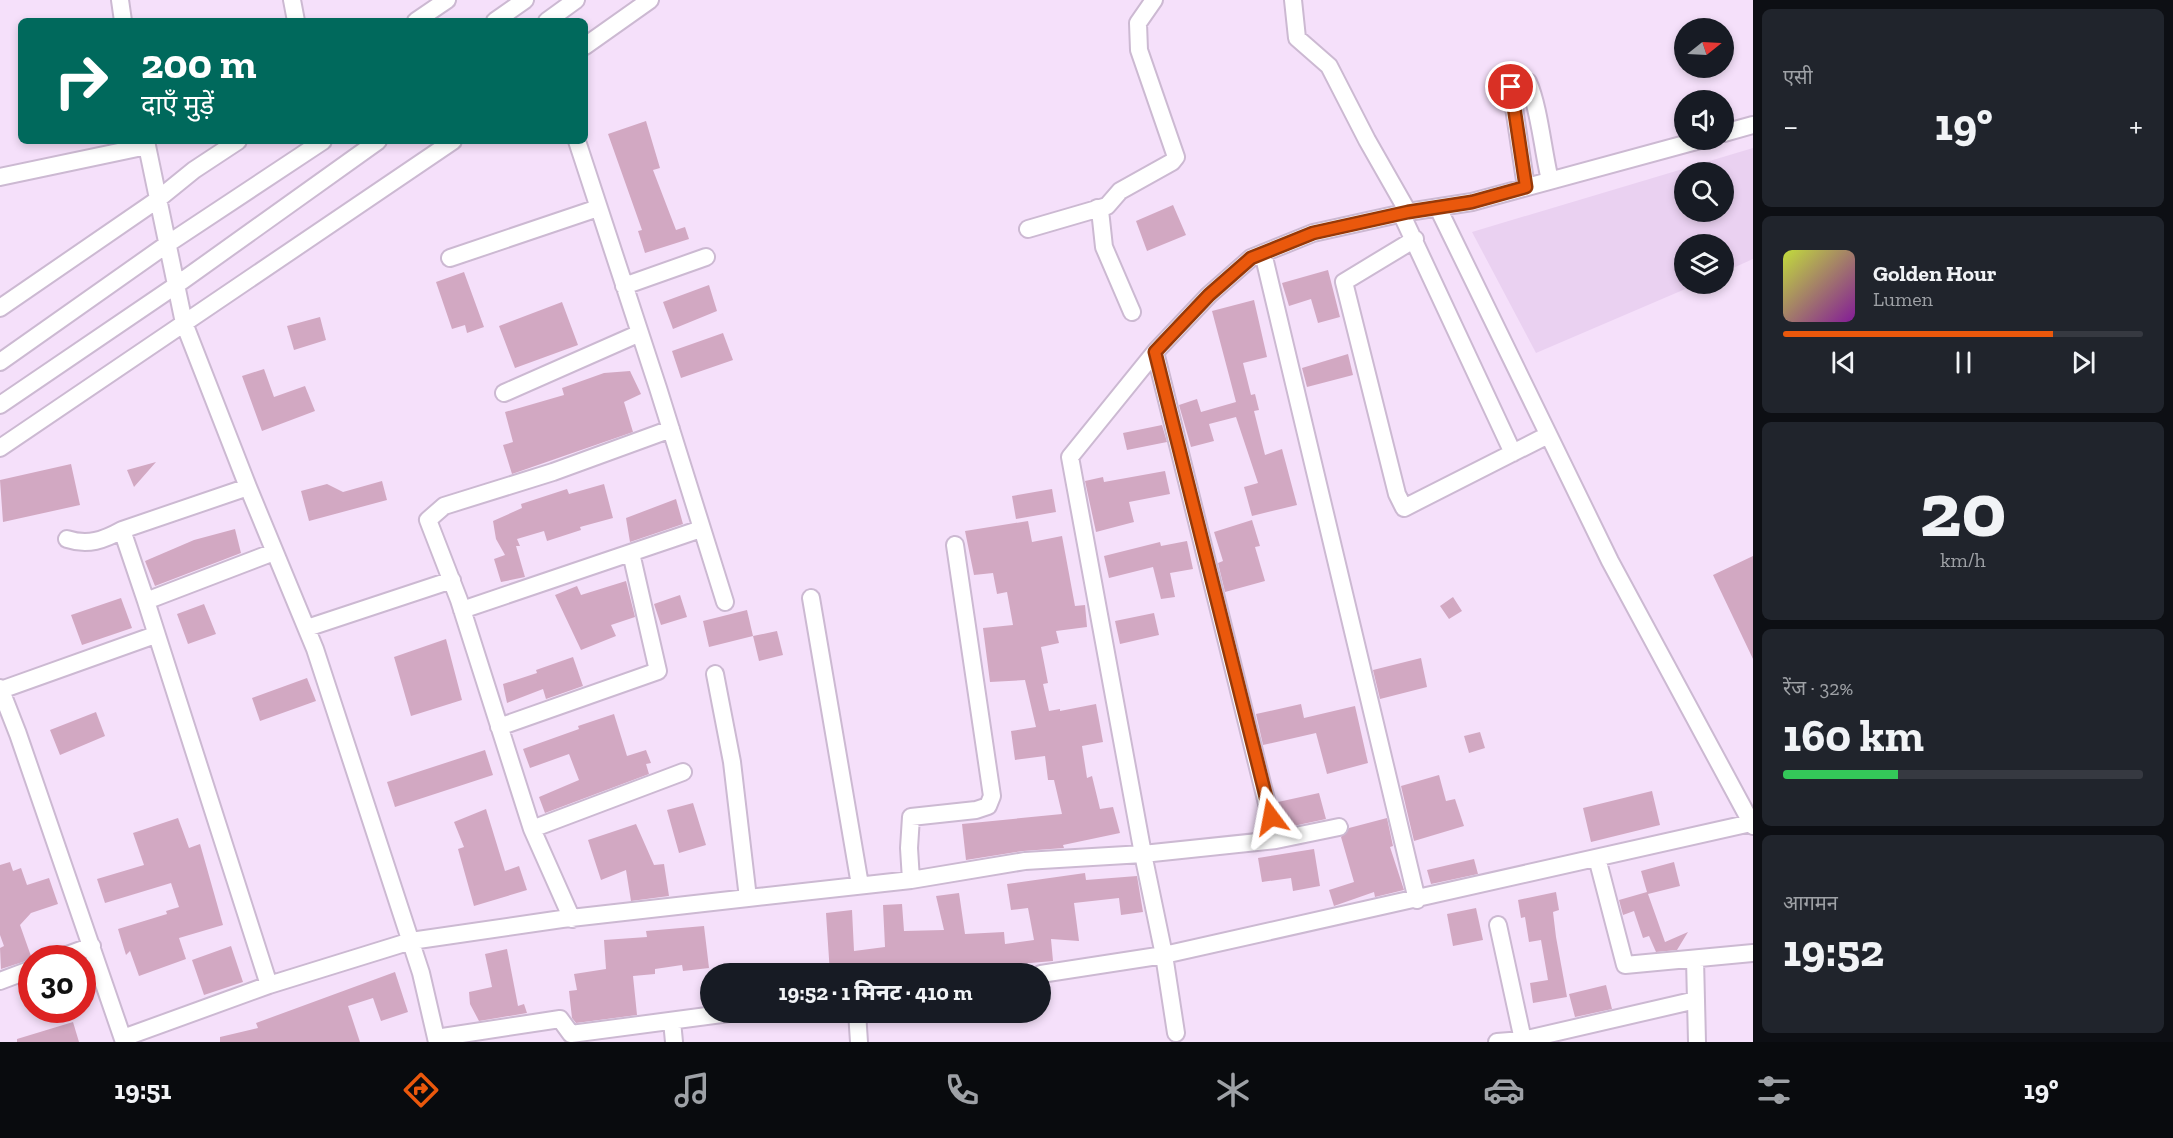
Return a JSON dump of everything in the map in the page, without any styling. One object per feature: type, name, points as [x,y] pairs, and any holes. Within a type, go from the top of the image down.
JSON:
[{"type":"street","points":[[120,0],[123,18]]},
{"type":"street","points":[[292,0],[295,18]]},
{"type":"street","points":[[420,18],[447,0]]},
{"type":"street","points":[[499,18],[525,0]]},
{"type":"street","points":[[551,18],[576,0]]},
{"type":"street","points":[[588,44],[650,0]]},
{"type":"street","points":[[1028,229],[1107,206],[1120,191],[1173,162],[1176,157],[1139,51],[1138,23],[1154,0]]},
{"type":"street","points":[[1293,0],[1297,38],[1329,66],[1405,213],[1513,453]]},
{"type":"street","points":[[1526,187],[1511,87],[1518,80],[1528,82],[1533,93],[1541,147],[1550,180]]},
{"type":"street","points":[[1734,130],[1753,125]]},
{"type":"street","points":[[1,176],[142,144]]},
{"type":"street","points":[[146,144],[184,323],[248,488],[307,628],[411,941],[437,1040],[560,1019],[571,1038],[700,1017]]},
{"type":"street","points":[[0,308],[157,201],[194,170],[233,144]]},
{"type":"street","points":[[0,362],[166,245],[318,144]]},
{"type":"street","points":[[0,405],[175,286],[374,144]]},
{"type":"street","points":[[0,448],[449,144]]},
{"type":"street","points":[[578,144],[725,602]]},
{"type":"street","points":[[1176,1033],[1164,955],[1143,854],[1070,457],[1155,352],[1209,295],[1251,258],[1313,233],[1438,208],[1674,147]]},
{"type":"street","points":[[450,258],[598,208]]},
{"type":"street","points":[[1096,208],[1100,210],[1104,247],[1132,312]]},
{"type":"street","points":[[1051,972],[1164,955],[1752,825],[1610,561],[1438,208]]},
{"type":"street","points":[[1415,239],[1344,282],[1397,494],[1404,508],[1548,435]]},
{"type":"street","points":[[1263,253],[1417,900]]},
{"type":"street","points":[[624,286],[706,256]]},
{"type":"street","points":[[504,393],[640,333]]},
{"type":"street","points":[[1155,352],[1276,840]]},
{"type":"street","points":[[572,919],[532,829],[452,580],[428,520],[444,506],[553,472],[671,429]]},
{"type":"street","points":[[67,539],[80,543],[95,542],[122,530],[248,488]]},
{"type":"street","points":[[462,610],[701,529]]},
{"type":"street","points":[[122,530],[269,985]]},
{"type":"street","points":[[911,880],[909,848],[911,817],[976,810],[988,806],[992,796],[955,544]]},
{"type":"street","points":[[146,601],[274,552]]},
{"type":"street","points":[[499,727],[658,671],[631,553]]},
{"type":"street","points":[[307,628],[452,580]]},
{"type":"street","points":[[811,598],[860,885]]},
{"type":"street","points":[[92,945],[1,689],[155,635]]},
{"type":"street","points":[[715,674],[732,762],[748,898]]},
{"type":"street","points":[[532,829],[683,772]]},
{"type":"street","points":[[96,958],[124,1040],[269,985],[411,941],[572,919],[911,880],[1025,861],[1143,854],[1276,840],[1339,827]]},
{"type":"street","points":[[1598,858],[1625,965],[1753,953]]},
{"type":"street","points":[[1498,925],[1523,1040]]},
{"type":"street","points":[[1695,959],[1697,1042]]},
{"type":"street","points":[[0,981],[18,974]]},
{"type":"street","points":[[1497,1042],[1523,1040],[1696,1000]]},
{"type":"street","points":[[672,1021],[674,1042]]},
{"type":"street","points":[[858,1023],[859,1042]]},
{"type":"shaded area","points":[[1753,148],[1753,259],[1734,268],[1734,234],[1674,234],[1674,294],[1536,353],[1472,232],[1674,172],[1674,222],[1734,222],[1734,162],[1706,162]]},
{"type":"building","points":[[646,121],[660,168],[653,170],[676,230],[685,227],[689,239],[645,253],[638,231],[642,230],[608,134]]},
{"type":"building","points":[[1173,205],[1186,235],[1147,251],[1136,221]]},
{"type":"building","points":[[1328,270],[1340,317],[1318,323],[1311,299],[1289,306],[1282,283]]},
{"type":"building","points":[[464,272],[484,327],[467,333],[465,325],[452,329],[436,282]]},
{"type":"building","points":[[709,285],[717,311],[673,329],[663,302]]},
{"type":"building","points":[[1254,300],[1267,357],[1243,363],[1251,395],[1255,394],[1259,410],[1254,411],[1265,455],[1282,449],[1297,505],[1252,516],[1244,487],[1258,483],[1236,417],[1209,424],[1214,441],[1191,447],[1179,405],[1197,399],[1201,412],[1236,402],[1212,311]]},
{"type":"building","points":[[562,302],[578,345],[515,368],[499,326]]},
{"type":"building","points":[[320,317],[326,340],[294,350],[287,326]]},
{"type":"building","points":[[723,333],[733,360],[681,378],[672,351]]},
{"type":"building","points":[[1348,354],[1353,375],[1307,387],[1302,368]]},
{"type":"building","points":[[264,369],[274,397],[305,386],[315,411],[262,431],[242,376]]},
{"type":"building","points":[[630,371],[641,394],[624,402],[633,432],[512,474],[503,445],[513,442],[505,412],[564,395],[562,388],[604,373]]},
{"type":"building","points":[[1162,425],[1167,442],[1127,450],[1123,433]]},
{"type":"building","points":[[156,462],[134,487],[127,470]]},
{"type":"building","points":[[71,464],[80,505],[3,522],[0,480]]},
{"type":"building","points":[[1165,471],[1170,494],[1129,502],[1134,522],[1096,532],[1085,481],[1103,477],[1104,482]]},
{"type":"building","points":[[382,481],[387,500],[309,521],[301,491],[327,484],[343,492]]},
{"type":"building","points":[[604,484],[613,518],[580,527],[581,530],[547,541],[544,531],[517,539],[520,546],[516,546],[525,577],[501,582],[494,559],[505,555],[496,539],[493,521],[522,508],[521,504],[567,489],[569,494]]},
{"type":"building","points":[[1052,489],[1056,512],[1016,519],[1012,496]]},
{"type":"building","points":[[676,499],[683,524],[630,542],[626,518]]},
{"type":"building","points":[[1252,520],[1260,546],[1255,547],[1265,581],[1225,592],[1218,563],[1223,561],[1214,532]]},
{"type":"building","points":[[1028,521],[1032,542],[1062,536],[1075,606],[1085,605],[1087,627],[1056,631],[1059,643],[1041,647],[1048,683],[1043,684],[1049,711],[1096,704],[1103,742],[1082,746],[1087,778],[1092,776],[1100,809],[1113,807],[1120,833],[1063,845],[1064,848],[1023,851],[966,860],[962,824],[1062,814],[1054,780],[1048,780],[1045,756],[1015,760],[1011,731],[1036,727],[1025,680],[990,682],[983,628],[1013,625],[1007,592],[997,594],[993,573],[974,575],[965,531]]},
{"type":"building","points":[[235,529],[241,553],[155,586],[145,561],[194,540]]},
{"type":"building","points":[[1187,541],[1193,569],[1170,573],[1175,597],[1161,599],[1153,567],[1109,578],[1104,556],[1160,542],[1161,546]]},
{"type":"building","points":[[1753,556],[1753,659],[1713,575]]},
{"type":"building","points":[[626,581],[635,617],[611,625],[616,636],[581,650],[555,595],[577,586],[581,595]]},
{"type":"building","points":[[680,595],[687,617],[661,625],[654,604]]},
{"type":"building","points":[[1453,597],[1462,611],[1449,619],[1440,606]]},
{"type":"building","points":[[121,598],[132,628],[82,645],[71,615]]},
{"type":"building","points":[[204,604],[216,634],[188,644],[177,614]]},
{"type":"building","points":[[747,610],[753,636],[709,647],[703,621]]},
{"type":"building","points":[[1154,613],[1159,635],[1120,644],[1115,621]]},
{"type":"building","points":[[777,631],[783,655],[759,661],[753,636]]},
{"type":"building","points":[[446,639],[462,700],[411,716],[394,657]]},
{"type":"building","points":[[573,657],[583,686],[546,699],[543,689],[507,703],[503,684],[537,673],[536,670]]},
{"type":"building","points":[[1421,658],[1427,687],[1380,699],[1373,670]]},
{"type":"building","points":[[307,678],[316,701],[260,721],[252,698]]},
{"type":"building","points":[[1301,704],[1304,718],[1355,706],[1368,763],[1327,774],[1316,733],[1263,745],[1256,714]]},
{"type":"building","points":[[96,712],[105,736],[60,755],[50,730]]},
{"type":"building","points":[[614,714],[627,756],[646,750],[651,763],[646,764],[649,774],[545,813],[539,797],[579,780],[569,754],[530,768],[523,749]]},
{"type":"building","points":[[1480,732],[1485,748],[1469,753],[1464,736]]},
{"type":"building","points":[[485,750],[493,775],[395,807],[387,782]]},
{"type":"building","points":[[1439,775],[1446,801],[1455,799],[1464,826],[1414,841],[1401,786]]},
{"type":"building","points":[[1652,791],[1660,825],[1591,842],[1583,808]]},
{"type":"building","points":[[1319,793],[1326,819],[1284,828],[1278,802]]},
{"type":"building","points":[[693,803],[706,845],[679,853],[667,810]]},
{"type":"building","points":[[486,809],[505,871],[519,866],[527,890],[474,906],[458,849],[464,847],[454,822]]},
{"type":"building","points":[[178,818],[189,848],[200,844],[223,925],[179,938],[186,959],[139,976],[130,951],[126,955],[118,929],[167,914],[166,911],[179,907],[171,883],[105,903],[97,879],[144,865],[133,833]]},
{"type":"building","points":[[1387,818],[1393,846],[1390,847],[1404,890],[1375,897],[1374,892],[1334,906],[1329,890],[1354,882],[1341,837],[1349,828]]},
{"type":"building","points":[[636,824],[654,865],[664,864],[669,896],[631,901],[626,870],[601,880],[588,840]]},
{"type":"building","points":[[1314,849],[1320,886],[1293,891],[1291,878],[1262,882],[1258,858]]},
{"type":"building","points":[[1474,859],[1478,874],[1431,884],[1427,870]]},
{"type":"building","points":[[10,862],[13,871],[21,868],[27,885],[49,878],[58,904],[31,913],[20,925],[27,945],[18,945],[18,964],[1,969],[0,948],[4,946],[0,935],[0,865]]},
{"type":"building","points":[[1674,862],[1680,886],[1648,894],[1665,942],[1688,932],[1677,950],[1656,952],[1649,936],[1643,938],[1634,911],[1623,915],[1619,900],[1647,892],[1641,871]]},
{"type":"building","points":[[1085,873],[1086,880],[1137,876],[1143,912],[1121,915],[1119,898],[1074,903],[1079,941],[1051,939],[1053,961],[829,963],[826,913],[852,910],[854,951],[885,947],[883,905],[902,904],[904,931],[944,930],[936,896],[959,893],[965,934],[1004,932],[1005,944],[1034,940],[1028,908],[1011,910],[1007,884]]},
{"type":"building","points":[[1556,892],[1559,910],[1553,912],[1567,997],[1533,1003],[1530,983],[1548,980],[1541,940],[1529,942],[1525,917],[1521,918],[1518,900]]},
{"type":"building","points":[[1476,908],[1483,940],[1453,946],[1447,914]]},
{"type":"building","points":[[704,926],[708,963],[700,963],[700,969],[683,971],[682,965],[655,969],[655,974],[633,976],[637,1015],[576,1023],[572,1018],[569,991],[577,990],[574,974],[606,969],[604,940],[647,937],[646,931]]},
{"type":"building","points":[[231,946],[243,982],[204,995],[192,960]]},
{"type":"building","points":[[507,949],[518,1006],[524,1004],[527,1013],[479,1021],[470,1004],[469,992],[492,987],[485,954]]},
{"type":"building","points":[[395,972],[408,1012],[381,1021],[373,998],[348,1006],[360,1042],[220,1042],[220,1037],[258,1028],[256,1023]]},
{"type":"building","points":[[1606,985],[1612,1009],[1575,1017],[1569,994]]},
{"type":"building","points":[[73,1023],[79,1042],[17,1042],[17,1039]]},
{"type":"route","points":[[1271,817],[1155,352],[1209,295],[1251,258],[1313,233],[1408,212],[1472,202],[1526,187],[1511,87]]}]
